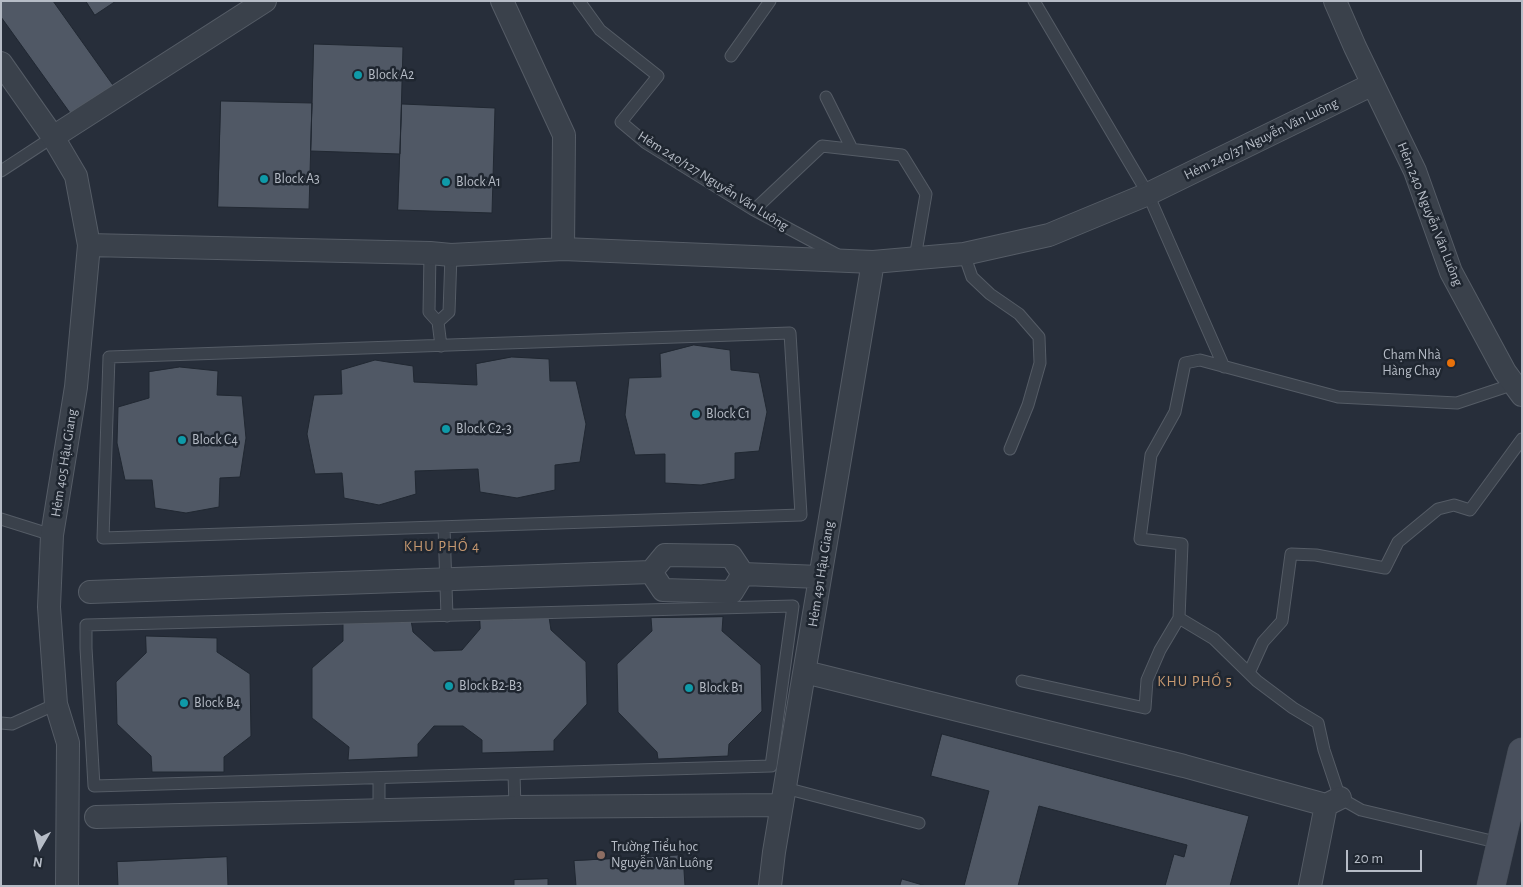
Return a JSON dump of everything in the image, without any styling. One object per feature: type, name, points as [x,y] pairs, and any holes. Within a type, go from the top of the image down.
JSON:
[{"type":"main road","points":[[1491,886],[1522,752]]},
{"type":"street","points":[[53,138],[265,1]]},
{"type":"street","points":[[502,1],[564,135],[563,249]]},
{"type":"street","name":"Hẻm 240 Nguyễn Văn Luông","points":[[1335,1],[1415,170],[1451,272],[1505,372],[1518,390]]},
{"type":"street","name":"Hẻm 405 Hậu Giang","points":[[1,62],[53,138],[76,176],[89,245],[76,387],[52,535],[49,607],[56,704],[68,743],[67,886]]},
{"type":"street","name":"Hẻm 240/37 Nguyễn Văn Luông","points":[[873,262],[964,254],[1049,235],[1148,194],[1373,84]]},
{"type":"street","name":"Hẻm 240/127 Nguyễn Văn Luông","points":[[89,245],[440,254],[563,249],[873,262]]},
{"type":"street","name":"Hẻm 491 Hậu Giang","points":[[770,886],[873,262]]},
{"type":"street","points":[[90,592],[651,572],[665,555],[731,556],[743,574]]},
{"type":"street","points":[[651,572],[664,590],[732,592],[743,574]]},
{"type":"street","points":[[743,574],[820,577]]},
{"type":"street","points":[[805,672],[1333,802],[1310,886]]},
{"type":"street","points":[[96,818],[515,807],[784,797]]},
{"type":"lane","name":"Hẻm 240/127 Nguyễn Văn Luông","points":[[580,1],[600,30],[658,76],[621,122],[646,143],[754,210],[848,261]]},
{"type":"lane","points":[[731,56],[770,1]]},
{"type":"lane","points":[[1034,1],[1148,194],[1224,367]]},
{"type":"lane","points":[[826,97],[852,150]]},
{"type":"lane","points":[[1,171],[53,138]]},
{"type":"lane","points":[[754,210],[822,146],[902,155],[926,194],[915,258]]},
{"type":"lane","points":[[438,322],[449,312],[440,254]]},
{"type":"lane","points":[[440,254],[428,312],[438,322],[441,346]]},
{"type":"lane","points":[[964,254],[972,277],[990,294],[1019,314],[1039,337],[1040,363],[1028,405],[1010,449]]},
{"type":"lane","points":[[790,333],[801,515],[444,528],[103,538],[109,356],[790,333]]},
{"type":"lane","points":[[1022,681],[1145,708],[1147,680],[1160,650],[1179,618],[1182,544],[1140,539],[1151,455],[1176,412],[1184,363],[1200,360],[1338,397],[1458,403],[1518,390]]},
{"type":"lane","points":[[1249,673],[1263,642],[1282,621],[1291,554],[1316,555],[1385,568],[1398,542],[1438,509],[1454,506],[1470,510],[1522,439]]},
{"type":"lane","points":[[1,519],[52,535]]},
{"type":"lane","points":[[444,528],[447,616]]},
{"type":"lane","points":[[793,606],[771,766],[94,786],[86,625],[447,616],[793,606]]},
{"type":"lane","points":[[1179,618],[1214,639],[1258,682],[1293,708],[1318,723],[1333,802],[1500,843]]},
{"type":"lane","points":[[1,723],[12,724],[56,704]]},
{"type":"lane","points":[[514,774],[515,807]]},
{"type":"lane","points":[[379,778],[379,811]]},
{"type":"lane","points":[[784,797],[919,823]]},
{"type":"building","points":[[1,1],[53,1],[115,88],[73,117],[1,17]]},
{"type":"building","points":[[86,1],[116,1],[95,15]]},
{"type":"building","name":"Block A2","points":[[314,44],[403,47],[400,154],[311,151]]},
{"type":"building","name":"Block A3","points":[[221,101],[312,103],[309,209],[218,207]]},
{"type":"building","name":"Block A1","points":[[402,104],[495,108],[492,213],[398,210]]},
{"type":"building","name":"Block C1","points":[[694,345],[730,350],[731,370],[759,373],[767,412],[759,451],[735,453],[735,479],[701,485],[665,483],[665,454],[635,455],[625,415],[629,378],[661,377],[660,354]]},
{"type":"building","name":"Block C2-3","points":[[512,357],[549,359],[550,381],[576,381],[586,424],[580,462],[555,465],[555,490],[517,498],[480,492],[478,469],[415,471],[416,494],[379,505],[344,498],[342,473],[315,474],[307,434],[314,395],[342,394],[341,370],[375,360],[413,366],[414,382],[477,385],[476,364]]},
{"type":"building","name":"Block C4","points":[[180,367],[218,371],[217,395],[242,396],[246,438],[240,477],[220,478],[219,507],[186,513],[155,508],[152,480],[125,480],[117,443],[118,407],[149,398],[149,372]]},
{"type":"building","name":"Block B2-B3","points":[[480,617],[549,617],[551,630],[586,662],[587,704],[554,740],[554,751],[482,753],[482,740],[463,726],[434,726],[418,744],[418,757],[348,760],[349,747],[312,718],[312,668],[343,641],[343,623],[411,620],[413,632],[434,651],[462,650],[480,629]]},
{"type":"building","name":"Block B1","points":[[723,617],[722,631],[761,665],[762,711],[729,744],[728,756],[658,759],[657,752],[618,712],[617,664],[652,631],[651,618]]},
{"type":"building","name":"Block B4","points":[[146,636],[217,638],[217,652],[250,674],[251,736],[224,757],[224,772],[152,772],[151,756],[117,724],[116,682],[146,653]]},
{"type":"building","points":[[942,734],[1249,816],[1230,886],[1165,886],[1174,854],[1184,857],[1187,845],[1039,806],[1018,886],[964,886],[989,791],[931,776]]},
{"type":"building","points":[[683,855],[685,886],[576,886],[574,861]]},
{"type":"building","points":[[227,857],[228,886],[118,886],[117,862]]},
{"type":"building","points":[[548,879],[548,886],[514,886],[514,880]]},
{"type":"building","points":[[902,879],[926,886],[900,886]]},
{"type":"place","name":"Block A2","points":[[358,75]]},
{"type":"place","name":"Block A3","points":[[264,179]]},
{"type":"place","name":"Block A1","points":[[446,182]]},
{"type":"place","name":"Chạm Nhà Hàng Chay","points":[[1451,363]]},
{"type":"place","name":"Block C1","points":[[696,414]]},
{"type":"place","name":"Block C2-3","points":[[446,429]]},
{"type":"place","name":"Block C4","points":[[182,440]]},
{"type":"place","name":"Block B2-B3","points":[[449,686]]},
{"type":"place","name":"Block B1","points":[[689,688]]},
{"type":"place","name":"Block B4","points":[[184,703]]},
{"type":"place","name":"Trường Tiểu học Nguyễn Văn Luông","points":[[601,855]]},
{"type":"district","name":"KHU PHỐ 4","points":[[442,546]]},
{"type":"district","name":"KHU PHỐ 5","points":[[1195,681]]}]
